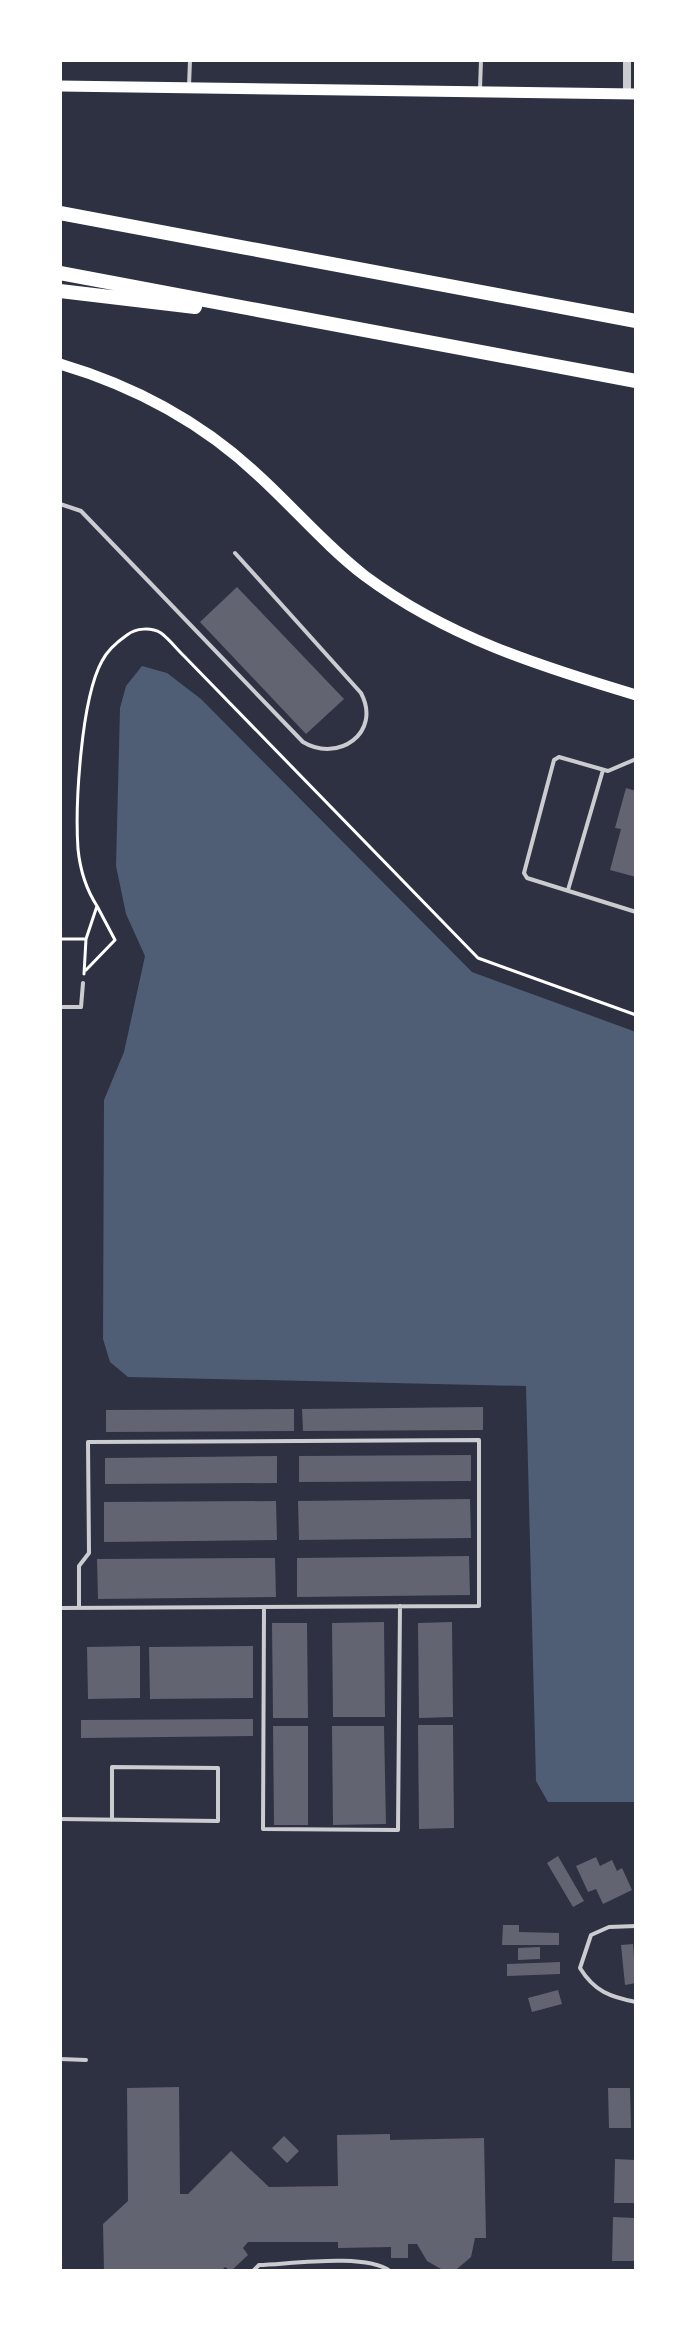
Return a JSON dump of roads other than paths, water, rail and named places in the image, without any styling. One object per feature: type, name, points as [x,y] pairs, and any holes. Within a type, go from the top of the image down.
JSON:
[{"type":"highway","points":[[60,213],[636,321]]},
{"type":"highway","points":[[60,273],[636,381]]},
{"type":"highway","points":[[60,291],[320,323]]},
{"type":"main road","points":[[60,86],[632,94]]},
{"type":"main road","points":[[60,364],[120,385],[207,433],[258,475],[335,551],[427,617],[506,654],[636,695]]},
{"type":"street","points":[[627,60],[632,94]]},
{"type":"lane","points":[[189,88],[190,60]]},
{"type":"lane","points":[[480,92],[481,60]]},
{"type":"lane","points":[[60,504],[81,511],[303,742],[330,750],[352,743],[359,737],[366,718],[361,693],[235,553]]},
{"type":"lane","points":[[636,752],[635,759],[608,771],[559,757],[554,760],[524,873],[527,878],[636,912]]},
{"type":"lane","points":[[568,890],[603,769]]},
{"type":"lane","points":[[60,1007],[81,1007],[83,983]]},
{"type":"lane","points":[[60,1608],[79,1608],[264,1607],[400,1606],[479,1606],[479,1440],[88,1442],[89,1553],[79,1566],[79,1608]]},
{"type":"lane","points":[[264,1607],[263,1829],[398,1830],[400,1606]]},
{"type":"lane","points":[[60,1819],[112,1820],[218,1821],[218,1768],[112,1767],[112,1820]]},
{"type":"lane","points":[[636,1926],[609,1927],[591,1935],[580,1968],[591,1985],[606,1995],[636,2002]]},
{"type":"lane","points":[[60,2059],[86,2060]]},
{"type":"lane","points":[[253,2271],[259,2265],[358,2263],[383,2266],[390,2271]]},
{"type":"water","points":[[142,666],[167,673],[201,699],[472,972],[636,1032],[636,1802],[548,1802],[536,1781],[526,1386],[128,1377],[110,1362],[103,1339],[104,1100],[124,1052],[145,956],[126,914],[116,866],[120,708],[126,686]]}]
